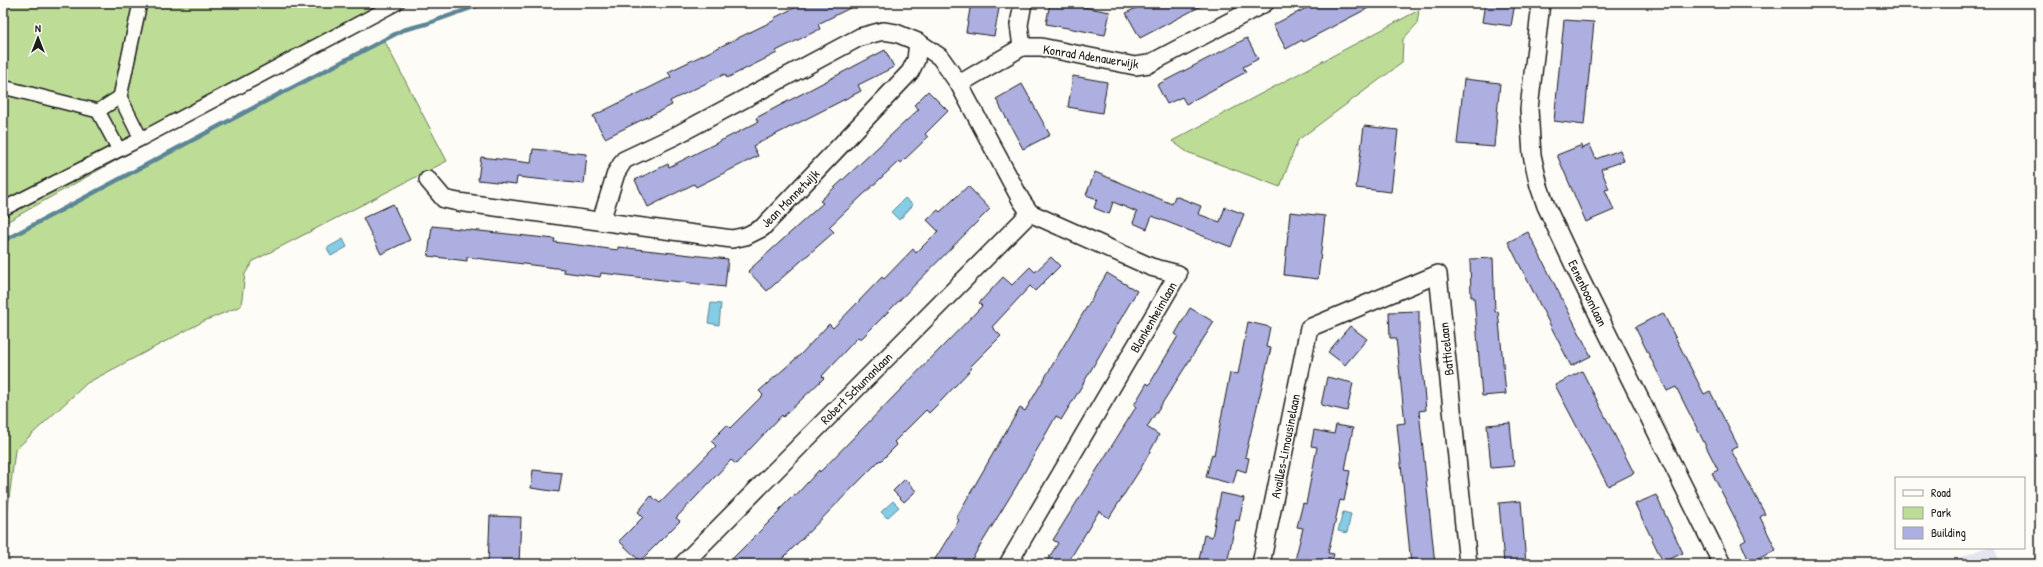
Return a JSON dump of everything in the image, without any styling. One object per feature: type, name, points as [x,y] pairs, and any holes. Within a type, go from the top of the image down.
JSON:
[{"type":"street","points":[[140,3],[120,97],[141,138]]},
{"type":"street","points":[[3,209],[119,150],[397,3]]},
{"type":"street","points":[[1022,48],[1019,25],[1023,3]]},
{"type":"street","name":"Konrad Adenauerwijk","points":[[959,84],[1022,48],[1041,47],[1124,64],[1150,64],[1265,3]]},
{"type":"street","name":"Eenenboomlaan","points":[[1541,3],[1529,109],[1533,160],[1539,186],[1546,206],[1579,276],[1722,564]]},
{"type":"street","points":[[601,221],[616,173],[624,160],[675,136],[860,37],[883,31],[896,33],[918,42],[940,57],[959,84],[1030,213]]},
{"type":"street","name":"Jean Monnetwijk","points":[[428,180],[444,199],[458,202],[732,239],[746,236],[762,228],[910,72],[916,60],[918,42]]},
{"type":"street","points":[[3,87],[98,111],[120,97]]},
{"type":"street","points":[[98,111],[119,150]]},
{"type":"street","name":"Robert Schumanlaan","points":[[683,564],[1030,213]]},
{"type":"street","name":"Blankenheimlaan","points":[[1008,564],[1178,274],[1151,267],[1030,213]]},
{"type":"street","name":"Batticelaan","points":[[1309,328],[1438,274],[1468,564]]},
{"type":"street","name":"Availles-Limousinelaan","points":[[1261,564],[1309,328]]},
{"type":"shaded area","points":[[1982,549],[1994,549],[2001,564],[1944,564]]},
{"type":"green space","points":[[3,3],[410,3],[205,111],[3,224]]},
{"type":"green space","points":[[483,3],[488,3],[426,25],[403,31],[384,40],[447,161],[253,261],[245,274],[241,306],[204,321],[87,383],[15,450],[3,549],[3,241],[403,29]]},
{"type":"green space","points":[[1419,10],[1417,24],[1403,39],[1402,63],[1298,140],[1280,187],[1187,152],[1172,141]]},
{"type":"water","points":[[905,198],[913,205],[899,220],[891,212]]},
{"type":"water","points":[[343,239],[347,247],[331,256],[327,248]]},
{"type":"water","points":[[711,303],[721,304],[719,325],[708,323]]},
{"type":"water","points":[[893,501],[899,507],[887,518],[881,512]]},
{"type":"water","points":[[1343,512],[1351,514],[1347,533],[1338,531]]},
{"type":"building","points":[[804,3],[860,3],[818,24],[820,29],[776,51],[777,53],[727,78],[725,74],[670,101],[672,105],[605,138],[593,116],[671,77],[668,72],[775,20],[774,18]]},
{"type":"building","points":[[971,3],[1000,3],[994,36],[966,32]]},
{"type":"building","points":[[1050,3],[1062,3],[1110,12],[1105,35],[1046,24]]},
{"type":"building","points":[[1146,3],[1207,3],[1140,38],[1126,13]]},
{"type":"building","points":[[1316,3],[1378,3],[1303,42],[1302,40],[1286,49],[1273,25]]},
{"type":"building","points":[[1485,3],[1515,3],[1511,26],[1482,22]]},
{"type":"building","points":[[1564,20],[1594,22],[1584,125],[1554,121]]},
{"type":"building","points":[[1247,38],[1258,59],[1243,67],[1246,72],[1186,104],[1182,97],[1167,104],[1157,85]]},
{"type":"building","points":[[885,50],[894,67],[858,85],[861,91],[753,146],[758,156],[696,187],[694,184],[648,207],[635,180],[668,164],[669,167],[758,122],[756,118]]},
{"type":"building","points":[[1073,76],[1107,82],[1102,113],[1068,107]]},
{"type":"building","points":[[1464,79],[1500,83],[1494,147],[1457,144]]},
{"type":"building","points":[[1022,84],[1050,135],[1023,149],[996,99]]},
{"type":"building","points":[[928,91],[948,111],[925,134],[928,137],[901,163],[899,161],[829,227],[834,232],[767,291],[748,271],[823,203],[820,201],[919,109],[914,105]]},
{"type":"building","points":[[1364,126],[1398,130],[1391,192],[1356,188]]},
{"type":"building","points":[[1582,145],[1581,149],[1590,145],[1596,159],[1620,150],[1624,161],[1601,169],[1609,189],[1605,190],[1614,210],[1586,222],[1557,155]]},
{"type":"building","points":[[533,149],[587,154],[584,184],[517,177],[516,184],[478,180],[481,157],[531,163]]},
{"type":"building","points":[[1095,172],[1172,204],[1175,196],[1201,206],[1198,214],[1220,222],[1225,207],[1244,214],[1231,247],[1152,216],[1147,229],[1133,223],[1137,212],[1113,202],[1109,214],[1094,208],[1097,199],[1086,195]]},
{"type":"building","points":[[968,186],[990,209],[861,339],[858,337],[822,376],[824,378],[783,417],[782,415],[736,464],[731,460],[676,518],[680,521],[640,561],[619,541],[643,517],[638,512],[651,496],[660,503],[716,446],[711,441],[727,425],[730,428],[763,395],[759,391],[801,354],[829,324],[833,328],[882,277],[884,279],[913,249],[916,253],[938,231],[927,220],[938,210],[940,212]]},
{"type":"building","points":[[393,204],[410,240],[381,254],[363,218]]},
{"type":"building","points":[[1290,212],[1325,216],[1318,279],[1284,275]]},
{"type":"building","points":[[432,226],[555,239],[554,242],[618,250],[618,247],[728,259],[725,287],[601,273],[600,277],[563,272],[564,269],[467,257],[467,261],[428,256]]},
{"type":"building","points":[[1528,232],[1591,356],[1571,366],[1508,242]]},
{"type":"building","points":[[1051,257],[1060,266],[1035,291],[1030,286],[992,327],[1001,336],[970,367],[972,368],[941,401],[929,413],[926,410],[894,442],[897,445],[881,461],[880,460],[777,564],[727,564],[819,470],[820,472],[982,306],[979,303],[1003,277],[1012,285],[1030,267],[1035,272]]},
{"type":"building","points":[[1493,258],[1495,312],[1498,311],[1506,394],[1482,396],[1474,297],[1471,297],[1470,259]]},
{"type":"building","points":[[1107,273],[1137,291],[1077,394],[1061,420],[1056,416],[1016,487],[969,564],[932,564],[959,520],[956,518],[1020,408],[1025,411]]},
{"type":"building","points":[[1190,308],[1214,322],[1147,427],[1159,435],[1141,468],[1109,518],[1099,511],[1067,564],[1045,564],[1058,543],[1053,540],[1136,407],[1134,405],[1147,383],[1149,385],[1178,336],[1175,334]]},
{"type":"building","points":[[1419,311],[1419,337],[1426,410],[1419,411],[1435,564],[1411,564],[1397,424],[1405,423],[1396,338],[1390,338],[1389,312]]},
{"type":"building","points":[[1663,313],[1704,394],[1710,391],[1738,446],[1731,450],[1765,514],[1760,517],[1776,550],[1750,563],[1741,543],[1746,540],[1712,473],[1718,470],[1676,387],[1667,391],[1635,327]]},
{"type":"building","points":[[1248,322],[1270,327],[1266,347],[1271,348],[1245,457],[1249,458],[1246,472],[1237,469],[1233,484],[1206,477],[1212,454],[1214,455],[1230,373],[1238,374]]},
{"type":"building","points":[[1350,326],[1367,339],[1345,365],[1328,352]]},
{"type":"building","points":[[1582,371],[1634,473],[1608,486],[1555,385]]},
{"type":"building","points":[[1327,377],[1353,383],[1347,411],[1321,405]]},
{"type":"building","points":[[1510,423],[1514,466],[1491,468],[1487,425]]},
{"type":"building","points":[[1336,425],[1353,428],[1345,470],[1350,471],[1344,501],[1340,500],[1328,553],[1334,554],[1331,564],[1294,564],[1303,528],[1297,527],[1303,503],[1306,504],[1317,447],[1311,446],[1314,430],[1334,434]]},
{"type":"building","points":[[533,470],[562,473],[559,492],[531,488]]},
{"type":"building","points":[[905,479],[916,491],[904,502],[893,491]]},
{"type":"building","points":[[1221,493],[1244,498],[1239,521],[1236,520],[1227,564],[1199,560],[1204,535],[1212,537]]},
{"type":"building","points":[[1656,495],[1683,553],[1663,562],[1635,504]]},
{"type":"building","points":[[1521,501],[1526,564],[1504,564],[1499,503]]},
{"type":"building","points":[[490,516],[521,517],[519,564],[488,564]]},
{"type":"waterway","points":[[286,91],[403,30],[426,24],[485,3]]},
{"type":"waterway","points":[[3,241],[283,92]]}]
